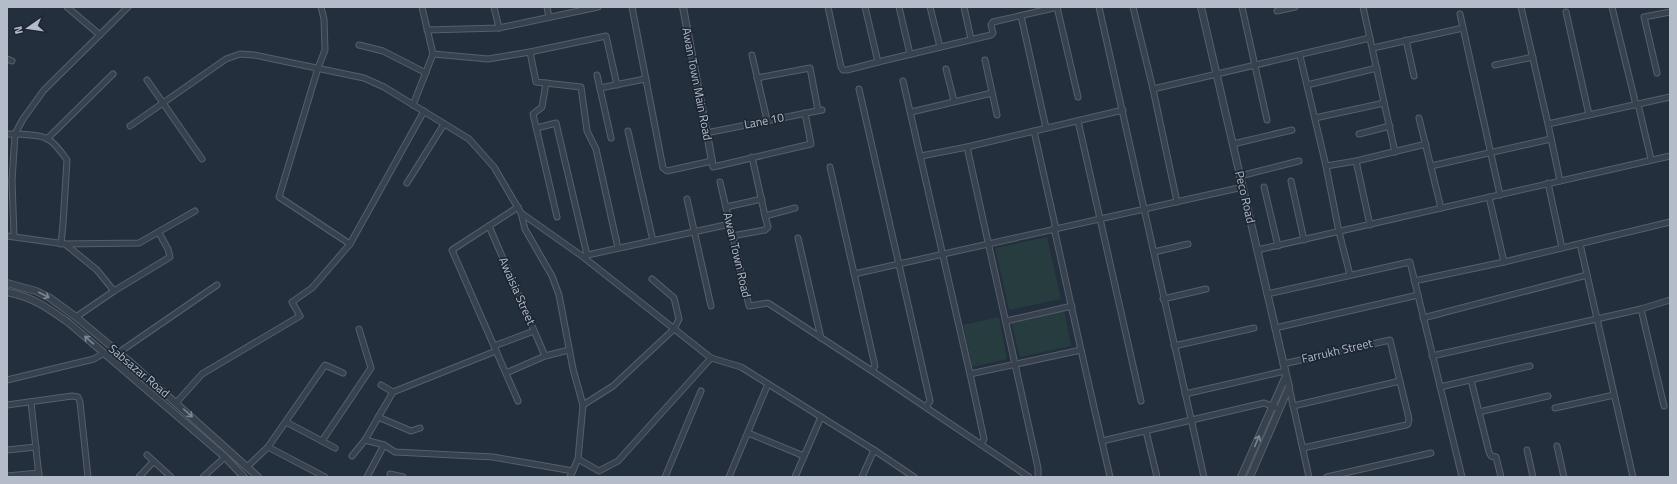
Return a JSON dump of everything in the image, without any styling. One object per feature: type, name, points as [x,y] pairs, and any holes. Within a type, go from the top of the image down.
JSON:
[{"type":"street","points":[[67,7],[100,35]]},
{"type":"street","points":[[14,236],[12,181],[15,134],[23,119],[44,90],[128,7]]},
{"type":"street","points":[[321,7],[324,20],[324,50],[279,197],[350,244]]},
{"type":"street","points":[[413,105],[433,54],[422,7]]},
{"type":"street","points":[[494,7],[499,28]]},
{"type":"street","points":[[547,7],[549,17]]},
{"type":"street","points":[[427,30],[499,28],[598,7]]},
{"type":"street","points":[[632,7],[663,168],[665,170],[667,171],[712,161],[713,168],[752,157],[811,144],[805,113]]},
{"type":"street","name":"Awan Town Main Road","points":[[683,7],[712,161]]},
{"type":"street","points":[[828,7],[841,67],[843,70],[993,34],[991,25],[993,22],[1058,7],[1078,97]]},
{"type":"street","points":[[865,7],[878,62]]},
{"type":"street","points":[[899,7],[910,54]]},
{"type":"street","points":[[930,7],[940,47]]},
{"type":"street","points":[[964,7],[971,39]]},
{"type":"street","points":[[1099,7],[1154,252],[1163,299],[1204,477]]},
{"type":"street","points":[[1133,7],[1153,89],[1177,202]]},
{"type":"street","name":"Peco Road","points":[[1201,7],[1289,387]]},
{"type":"street","points":[[1242,7],[1267,120]]},
{"type":"street","points":[[1277,11],[1295,7]]},
{"type":"street","points":[[1363,7],[1395,152]]},
{"type":"street","points":[[1521,7],[1560,181]]},
{"type":"street","points":[[1612,7],[1651,160]]},
{"type":"street","points":[[1566,12],[1589,115]]},
{"type":"street","points":[[1657,73],[1644,17],[1670,12]]},
{"type":"street","points":[[1460,14],[1500,195]]},
{"type":"street","points":[[1021,16],[1046,128]]},
{"type":"street","points":[[1372,48],[1463,28]]},
{"type":"street","points":[[433,54],[488,59],[606,36],[617,84]]},
{"type":"street","points":[[1153,89],[1254,65],[1300,56],[1370,38]]},
{"type":"street","points":[[1406,40],[1414,76]]},
{"type":"street","points":[[359,45],[383,51],[426,73]]},
{"type":"street","points":[[530,52],[536,82],[581,87],[586,131],[596,149],[618,248]]},
{"type":"street","points":[[130,126],[226,59],[240,54],[254,55],[364,78],[384,87],[469,139],[494,167],[518,207],[525,229],[552,276],[559,294],[569,350],[583,405],[578,458],[570,477]]},
{"type":"street","points":[[752,55],[767,120]]},
{"type":"street","points":[[1300,56],[1350,275]]},
{"type":"street","points":[[1495,65],[1533,57]]},
{"type":"street","points":[[985,60],[997,115]]},
{"type":"street","name":"Lane 10","points":[[706,133],[820,110],[810,68],[757,78]]},
{"type":"street","points":[[1307,85],[1377,68]]},
{"type":"street","points":[[946,69],[954,101]]},
{"type":"street","points":[[47,139],[113,74]]},
{"type":"street","points":[[597,75],[611,138]]},
{"type":"street","points":[[600,88],[645,79]]},
{"type":"street","points":[[147,80],[202,159]]},
{"type":"street","points":[[904,80],[984,439],[981,444]]},
{"type":"street","points":[[546,83],[542,107],[533,114],[557,217]]},
{"type":"street","points":[[859,89],[930,401],[926,407]]},
{"type":"street","points":[[911,112],[992,93]]},
{"type":"street","points":[[1548,124],[1670,97]]},
{"type":"street","points":[[1315,118],[1384,103]]},
{"type":"street","points":[[921,156],[967,147],[1122,110]]},
{"type":"street","points":[[176,403],[202,374],[300,316],[292,302],[312,288],[350,244],[424,111]]},
{"type":"street","points":[[1419,118],[1441,208]]},
{"type":"street","points":[[1078,121],[1141,401]]},
{"type":"street","points":[[536,128],[556,123],[584,256]]},
{"type":"street","points":[[407,183],[444,124]]},
{"type":"street","points":[[1359,134],[1390,126]]},
{"type":"street","points":[[1233,144],[1292,130]]},
{"type":"street","points":[[628,131],[653,241]]},
{"type":"street","points":[[1034,131],[1110,477]]},
{"type":"street","points":[[7,134],[47,139],[56,146],[67,160],[63,244]]},
{"type":"street","points":[[1431,166],[1551,139]]},
{"type":"street","points":[[1326,166],[1356,161],[1426,144]]},
{"type":"street","points":[[967,147],[1038,468],[1038,477]]},
{"type":"street","points":[[1257,250],[1670,156]]},
{"type":"street","points":[[732,236],[765,230],[768,227],[752,157]]},
{"type":"street","points":[[1240,176],[1299,161]]},
{"type":"street","points":[[1356,161],[1370,225]]},
{"type":"street","points":[[830,167],[875,366],[872,371]]},
{"type":"street","points":[[1291,181],[1304,240]]},
{"type":"street","name":"Awan Town Road","points":[[720,182],[749,306],[768,303],[821,338]]},
{"type":"street","points":[[1548,183],[1562,248]]},
{"type":"street","points":[[854,274],[1243,187]]},
{"type":"street","points":[[1264,187],[1278,246]]},
{"type":"street","points":[[1489,197],[1504,262]]},
{"type":"street","points":[[726,207],[762,199]]},
{"type":"street","points":[[687,200],[711,306]]},
{"type":"street","points":[[518,207],[452,250],[518,401]]},
{"type":"street","points":[[765,216],[795,208]]},
{"type":"street","points":[[7,236],[63,244],[139,243],[159,233],[195,211]]},
{"type":"street","points":[[521,213],[584,256],[711,358],[741,367],[874,450],[914,477]]},
{"type":"street","points":[[1414,281],[1504,262],[1670,222]]},
{"type":"street","points":[[584,256],[730,224]]},
{"type":"street","name":"Awaisia Street","points":[[488,226],[546,356]]},
{"type":"street","points":[[76,317],[114,290],[170,256],[168,249],[159,233]]},
{"type":"street","points":[[798,238],[821,338],[1029,477]]},
{"type":"street","points":[[63,244],[97,270],[114,290]]},
{"type":"street","points":[[1154,252],[1188,244]]},
{"type":"street","points":[[1580,244],[1632,477]]},
{"type":"street","points":[[1267,294],[1408,262],[1411,264],[1462,477]]},
{"type":"street","points":[[1423,318],[1587,275]]},
{"type":"street","points":[[583,405],[613,386],[674,329],[679,319],[674,298],[652,280]]},
{"type":"street","name":"Sabsazar Road","points":[[7,283],[43,294],[76,317],[248,466],[258,477]]},
{"type":"street","points":[[118,353],[217,285]]},
{"type":"street","points":[[1163,299],[1206,289]]},
{"type":"street","points":[[7,292],[19,294],[44,305],[69,323],[225,458],[244,477]]},
{"type":"street","points":[[1275,328],[1418,295]]},
{"type":"street","points":[[1432,356],[1641,309],[1670,300]]},
{"type":"street","points":[[1006,321],[1072,306]]},
{"type":"street","points":[[1641,309],[1664,406]]},
{"type":"street","points":[[1174,346],[1254,328]]},
{"type":"street","points":[[322,441],[371,368],[359,329]]},
{"type":"street","points":[[352,456],[365,440],[393,392],[534,331]]},
{"type":"street","name":"Farrukh Street","points":[[1283,364],[1390,340],[1400,381]]},
{"type":"street","points":[[506,373],[546,356],[569,350]]},
{"type":"street","points":[[970,374],[1081,350]]},
{"type":"street","points":[[7,380],[94,359],[104,353]]},
{"type":"street","points":[[578,458],[599,471],[618,461],[711,358]]},
{"type":"street","points":[[248,466],[268,447],[325,365],[342,373]]},
{"type":"street","points":[[1440,387],[1530,366]]},
{"type":"street","points":[[1185,394],[1285,374]]},
{"type":"street","points":[[1241,477],[1285,374]]},
{"type":"street","points":[[1471,380],[1489,452],[1491,456],[1496,457],[1501,477]]},
{"type":"street","points":[[1293,406],[1400,381],[1409,419],[1408,424],[1303,448]]},
{"type":"street","points":[[729,477],[768,384]]},
{"type":"street","points":[[380,385],[393,392]]},
{"type":"street","points":[[1289,387],[1309,477]]},
{"type":"street","points":[[1250,477],[1289,387]]},
{"type":"street","points":[[665,477],[701,391]]},
{"type":"street","points":[[1555,408],[1614,395]]},
{"type":"street","points":[[7,405],[72,396],[78,398],[80,402],[88,477]]},
{"type":"street","points":[[1479,412],[1548,396]]},
{"type":"street","points":[[7,476],[39,475],[31,402]]},
{"type":"street","points":[[1102,441],[1264,403],[1279,409]]},
{"type":"street","points":[[378,417],[411,432],[420,428]]},
{"type":"street","points":[[795,477],[820,417]]},
{"type":"street","points":[[286,422],[335,448]]},
{"type":"street","points":[[1146,431],[1157,477]]},
{"type":"street","points":[[748,433],[804,456]]},
{"type":"street","points":[[365,440],[384,445],[395,452],[493,457],[573,471]]},
{"type":"street","points":[[367,477],[384,445]]},
{"type":"street","points":[[1557,446],[1564,477]]},
{"type":"street","points":[[7,450],[36,447]]},
{"type":"street","points":[[268,447],[325,477]]},
{"type":"street","points":[[862,477],[874,450]]},
{"type":"street","points":[[1527,450],[1533,477]]},
{"type":"street","points":[[1327,477],[1431,453]]},
{"type":"street","points":[[147,455],[171,477]]},
{"type":"street","points":[[203,477],[225,458]]},
{"type":"street","points":[[139,477],[153,462]]},
{"type":"street","points":[[390,474],[403,477]]},
{"type":"green space","points":[[1047,237],[1061,299],[1009,310],[995,248]]},
{"type":"green space","points":[[1064,310],[1071,346],[1020,357],[1011,321]]},
{"type":"green space","points":[[999,317],[1007,359],[972,367],[963,325]]}]
